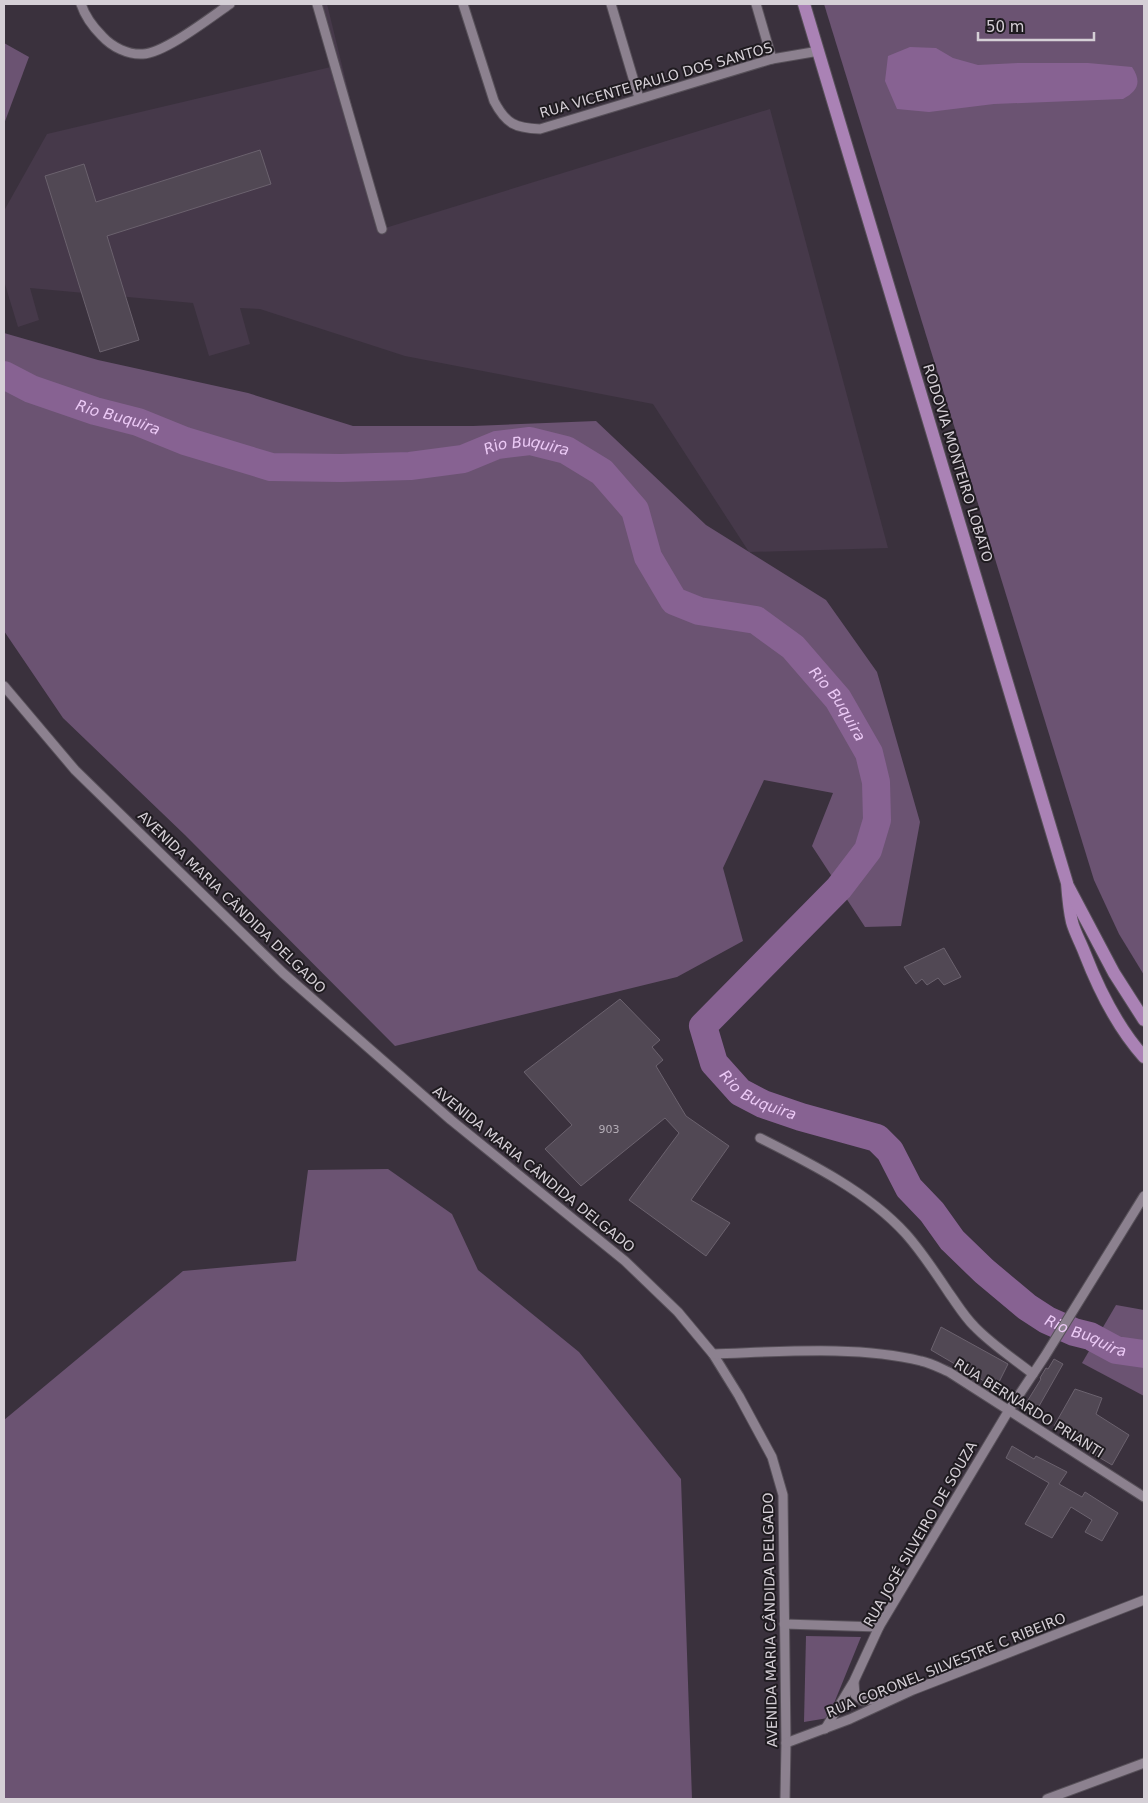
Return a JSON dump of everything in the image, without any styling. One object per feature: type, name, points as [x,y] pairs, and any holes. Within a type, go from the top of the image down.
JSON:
[{"type":"main road","name":"RODOVIA MONTEIRO LOBATO","points":[[804,4],[1067,884],[1073,923],[1093,976],[1115,1014],[1144,1057]]},
{"type":"main road","name":"RODOVIA MONTEIRO LOBATO","points":[[1067,884],[1078,901],[1095,939],[1114,973],[1144,1020]]},
{"type":"street","points":[[81,4],[88,19],[106,41],[133,54],[146,54],[161,48],[188,34],[230,4]]},
{"type":"street","points":[[317,4],[382,229]]},
{"type":"street","name":"RUA VICENTE PAULO DOS SANTOS","points":[[463,4],[494,101],[501,114],[513,124],[523,128],[540,128],[772,59],[819,51]]},
{"type":"street","points":[[611,4],[639,98]]},
{"type":"street","points":[[756,4],[772,59]]},
{"type":"street","name":"AVENIDA MARIA CÂNDIDA DELGADO","points":[[4,686],[75,770],[283,973],[451,1120],[625,1261],[678,1312],[713,1354],[772,1456],[783,1495],[785,1799]]},
{"type":"street","points":[[760,1138],[806,1161],[884,1213],[927,1260],[965,1316],[974,1326],[1033,1374]]},
{"type":"street","name":"RUA JOSÉ SILVEIRO DE SOUZA","points":[[825,1729],[854,1681],[879,1627],[1009,1410],[1045,1356],[1144,1196]]},
{"type":"street","name":"RUA BERNARDO PRIANTI","points":[[713,1354],[862,1352],[923,1361],[949,1372],[1144,1497]]},
{"type":"street","name":"RUA CORONEL SILVESTRE C RIBEIRO","points":[[786,1743],[825,1729],[913,1690],[1144,1600]]},
{"type":"street","points":[[784,1624],[879,1627]]},
{"type":"street","points":[[854,1681],[855,1695],[863,1701],[913,1690]]},
{"type":"street","points":[[1047,1799],[1144,1763]]},
{"type":"shaded area","points":[[317,4],[327,4],[382,229],[770,109],[888,548],[749,552],[653,404],[405,356],[260,309],[240,308],[250,344],[209,356],[193,303],[30,288],[39,320],[18,327],[4,281],[4,208],[47,134],[335,66]]},
{"type":"shaded area","points":[[824,4],[1144,4],[1144,975],[1119,934],[1094,880]]},
{"type":"shaded area","points":[[4,43],[29,57],[4,124]]},
{"type":"shaded area","points":[[910,47],[936,48],[953,58],[978,65],[1088,63],[1132,67],[1138,82],[1132,93],[1123,99],[994,104],[929,112],[897,109],[885,81],[888,56]]},
{"type":"shaded area","points":[[4,333],[98,360],[248,393],[353,426],[473,426],[596,421],[706,525],[826,600],[877,672],[920,822],[901,926],[865,927],[812,846],[833,793],[764,780],[723,868],[743,941],[677,977],[395,1046],[185,835],[63,718],[4,631]]},
{"type":"shaded area","points":[[388,1169],[452,1214],[478,1270],[579,1352],[681,1479],[692,1799],[4,1799],[4,1420],[183,1271],[296,1261],[308,1170]]},
{"type":"shaded area","points":[[1116,1305],[1144,1310],[1144,1396],[1082,1363]]},
{"type":"shaded area","points":[[806,1636],[861,1637],[828,1718],[804,1722]]},
{"type":"building","points":[[260,150],[271,184],[107,236],[139,340],[100,352],[45,176],[84,164],[96,202]]},
{"type":"building","points":[[944,948],[961,977],[944,985],[938,978],[927,985],[922,979],[916,984],[904,967]]},
{"type":"building","points":[[620,999],[660,1040],[652,1047],[663,1060],[656,1066],[686,1116],[729,1146],[691,1200],[730,1223],[706,1256],[629,1200],[679,1133],[665,1118],[581,1186],[545,1149],[572,1125],[524,1072]]},
{"type":"building","points":[[941,1327],[1008,1364],[996,1388],[931,1350]]},
{"type":"building","points":[[1054,1359],[1063,1364],[1034,1415],[1023,1408],[1046,1368],[1048,1369]]},
{"type":"building","points":[[1075,1389],[1102,1398],[1096,1414],[1129,1435],[1112,1465],[1080,1446],[1082,1444],[1054,1426]]},
{"type":"building","points":[[1012,1446],[1034,1459],[1036,1456],[1067,1472],[1059,1484],[1082,1497],[1085,1492],[1118,1513],[1102,1541],[1085,1532],[1092,1520],[1071,1507],[1052,1538],[1025,1524],[1049,1483],[1006,1458]]},
{"type":"waterway","name":"Rio Buquira","points":[[4,375],[31,389],[95,411],[138,422],[185,441],[271,467],[341,468],[410,466],[463,459],[497,445],[530,441],[566,450],[602,472],[635,510],[648,557],[674,601],[699,611],[756,620],[793,647],[838,699],[869,753],[876,782],[877,820],[868,850],[839,888],[703,1026],[714,1063],[740,1092],[763,1104],[801,1117],[877,1138],[890,1151],[909,1188],[932,1212],[952,1240],[984,1271],[1027,1307],[1047,1320],[1074,1332],[1090,1336],[1116,1350],[1144,1354]]}]
